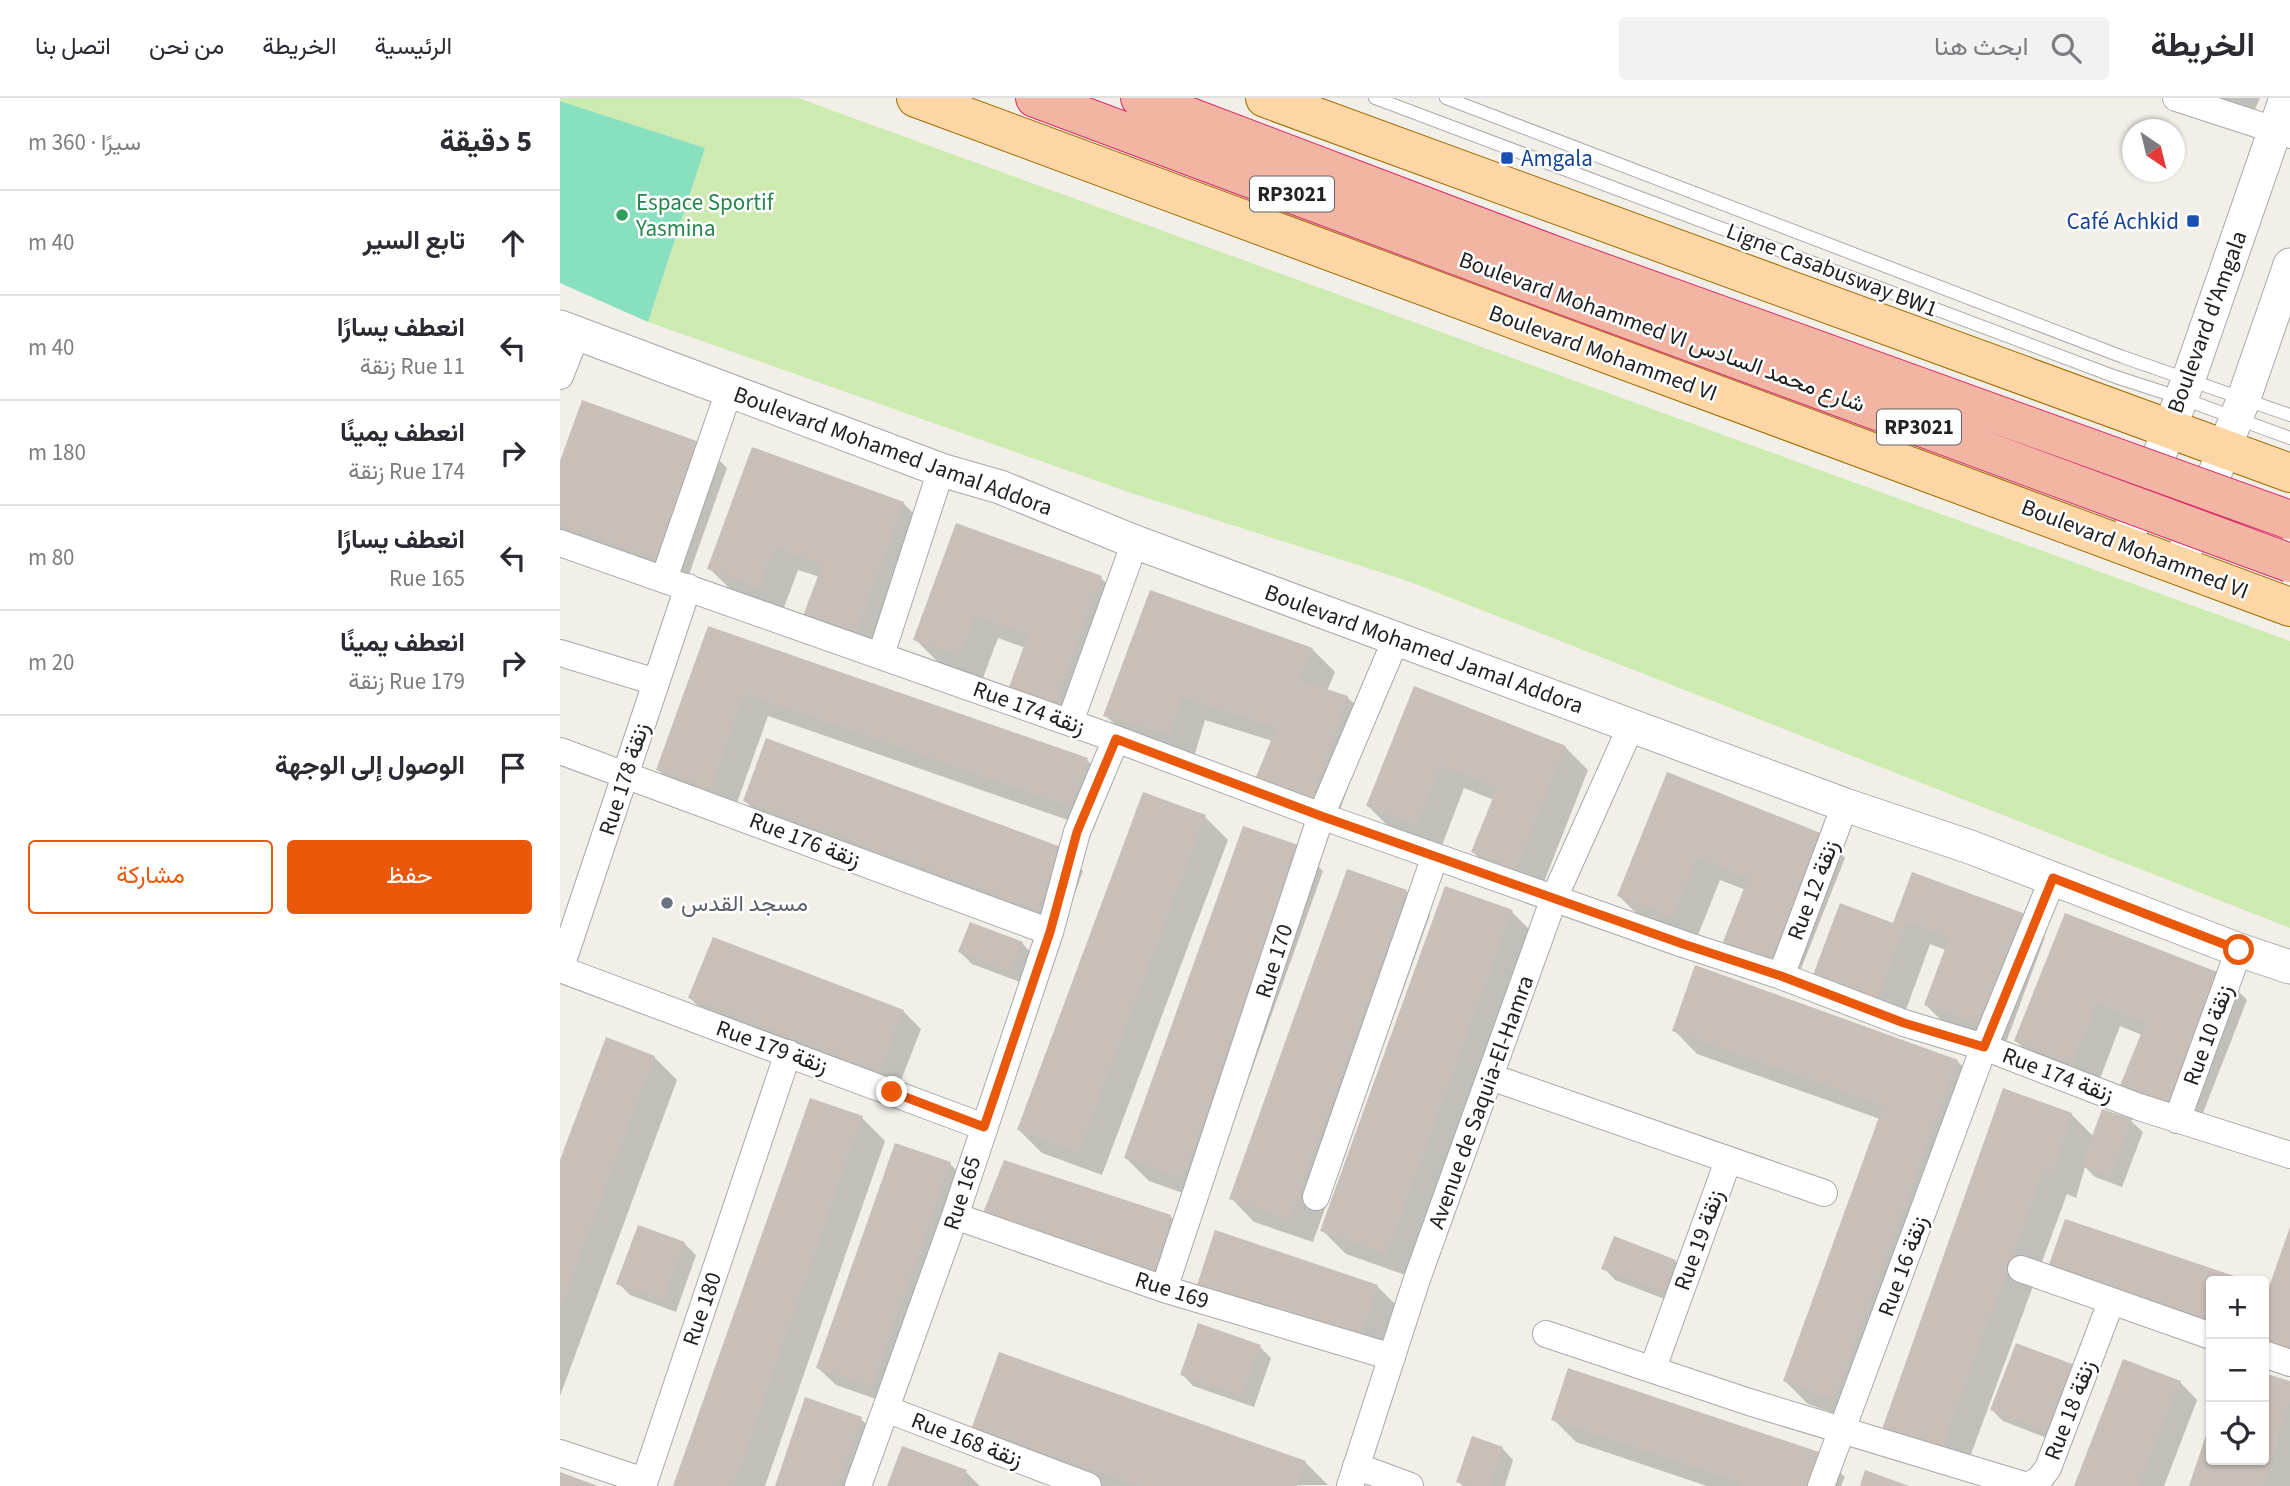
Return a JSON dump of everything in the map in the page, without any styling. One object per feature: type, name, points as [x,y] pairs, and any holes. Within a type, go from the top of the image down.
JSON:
[{"type":"highway","name":"Boulevard Mohammed VI شارع محمد السادس","points":[[1035,98],[2290,520]]},
{"type":"highway","name":"Boulevard Mohammed VI شارع محمد السادس","points":[[1140,98],[1554,274],[2290,563]]},
{"type":"main road","name":"Boulevard Mohammed VI","points":[[916,98],[2290,607]]},
{"type":"main road","points":[[1265,98],[1614,224],[2094,403],[2179,401],[2235,422],[2290,473]]},
{"type":"street","points":[[2176,98],[2282,133]]},
{"type":"street","name":"Boulevard d'Amgala","points":[[2124,546],[2282,133],[2286,98]]},
{"type":"street","points":[[2179,566],[2235,422],[2290,265]]},
{"type":"street","points":[[560,376],[568,330]]},
{"type":"street","name":"Boulevard Mohamed Jamal Addora","points":[[568,330],[941,470],[1000,487],[1135,542],[2290,967]]},
{"type":"street","name":"Rue 178 زنقة","points":[[560,970],[656,682],[676,583],[729,391]]},
{"type":"street","points":[[880,655],[941,470]]},
{"type":"street","name":"Rue 174 زنقة","points":[[560,542],[1116,739],[1321,816],[1781,976],[1904,1023],[1984,1047],[2177,1120],[2290,1156]]},
{"type":"street","points":[[1070,723],[1135,542]]},
{"type":"street","name":"Rue 170","points":[[1164,1289],[1321,816],[1396,639]]},
{"type":"street","points":[[560,653],[656,682]]},
{"type":"street","name":"Avenue de Saquia-El-Hamra","points":[[1353,1476],[1416,1279],[1554,898],[1632,724]]},
{"type":"street","name":"Rue 165","points":[[858,1486],[955,1216],[1050,932],[1077,832],[1116,739]]},
{"type":"street","name":"Rue 176 زنقة","points":[[560,751],[1050,932]]},
{"type":"street","name":"Rue 12 زنقة","points":[[1781,976],[1845,805]]},
{"type":"street","points":[[1317,1197],[1436,856]]},
{"type":"street","name":"Rue 16 زنقة","points":[[1821,1486],[1984,1047],[2053,878]]},
{"type":"street","name":"Rue 10 زنقة","points":[[2177,1120],[2239,950]]},
{"type":"street","name":"Rue 179 زنقة","points":[[560,970],[984,1127]]},
{"type":"street","name":"Rue 180","points":[[560,1453],[643,1483],[788,1053]]},
{"type":"street","name":"Rue 19 زنقة","points":[[1490,1077],[1728,1161],[1653,1368]]},
{"type":"street","points":[[1728,1161],[1824,1193]]},
{"type":"street","name":"Rue 169","points":[[955,1216],[1164,1289],[1392,1357]]},
{"type":"street","points":[[2021,1269],[2206,1334]]},
{"type":"street","name":"Rue 18 زنقة","points":[[1842,1429],[2027,1486],[2039,1480],[2048,1468],[2111,1302]]},
{"type":"street","points":[[1546,1334],[1749,1402],[1842,1429]]},
{"type":"street","points":[[2269,1356],[2290,1363]]},
{"type":"street","name":"Rue 168 زنقة","points":[[886,1409],[1088,1486]]},
{"type":"street","points":[[1353,1476],[1410,1486]]},
{"type":"lane","name":"Ligne Casabusway BW1","points":[[1375,98],[2235,422],[2290,438]]},
{"type":"lane","name":"Ligne Casabusway BW1","points":[[1446,98],[2123,357],[2179,401]]},
{"type":"lane","name":"Ligne Casabusway BW1","points":[[2235,422],[2290,415]]},
{"type":"green space","points":[[560,98],[798,98],[2290,641],[2290,928],[1405,580],[1131,493],[648,322],[705,148],[560,101]]},
{"type":"green space","name":"Espace Sportif Yasmina","points":[[560,101],[705,148],[648,322],[560,283]]},
{"type":"building","points":[[582,400],[705,444],[663,561],[560,525],[560,461]]},
{"type":"building","points":[[752,447],[904,502],[855,638],[802,619],[822,565],[775,548],[760,588],[707,569]]},
{"type":"building","points":[[956,523],[1102,576],[1054,707],[1008,690],[1028,635],[975,616],[960,656],[913,640]]},
{"type":"building","points":[[1150,590],[1313,648],[1299,680],[1348,696],[1311,803],[1254,782],[1276,728],[1182,698],[1171,735],[1103,716]]},
{"type":"building","points":[[708,626],[1088,758],[1070,807],[745,694],[711,789],[656,770]]},
{"type":"building","points":[[1414,686],[1566,746],[1516,870],[1471,852],[1497,788],[1441,766],[1417,826],[1366,806]]},
{"type":"building","points":[[766,738],[1061,847],[1038,910],[743,801]]},
{"type":"building","points":[[1667,772],[1823,834],[1772,962],[1723,942],[1748,878],[1697,858],[1673,918],[1617,896]]},
{"type":"building","points":[[1143,792],[1206,815],[1079,1153],[1017,1130]]},
{"type":"building","points":[[1243,826],[1301,846],[1182,1179],[1124,1158]]},
{"type":"building","points":[[1347,869],[1407,890],[1290,1220],[1229,1199]]},
{"type":"building","points":[[1912,872],[2023,913],[1981,1026],[1924,1005],[1949,938],[1907,922],[1878,999],[1813,975],[1840,903],[1893,923]]},
{"type":"building","points":[[1445,886],[1513,910],[1387,1255],[1320,1231]]},
{"type":"building","points":[[2065,913],[2225,975],[2172,1109],[2119,1088],[2145,1024],[2097,1004],[2073,1065],[2014,1041]]},
{"type":"building","points":[[970,922],[1023,942],[1011,972],[958,952]]},
{"type":"building","points":[[713,937],[904,1010],[880,1072],[688,998]]},
{"type":"building","points":[[1695,965],[1958,1060],[1834,1400],[1783,1381],[1883,1106],[1672,1031]]},
{"type":"building","points":[[606,1037],[655,1056],[560,1311],[560,1160]]},
{"type":"building","points":[[2003,1088],[2072,1113],[2053,1176],[2044,1172],[1940,1454],[1880,1435]]},
{"type":"building","points":[[810,1098],[863,1116],[734,1486],[673,1486]]},
{"type":"building","points":[[2102,1109],[2132,1119],[2111,1177],[2081,1166]]},
{"type":"building","points":[[895,1143],[951,1162],[872,1387],[816,1368]]},
{"type":"building","points":[[1004,1160],[1171,1215],[1155,1271],[983,1213]]},
{"type":"building","points":[[2065,1219],[2234,1276],[2206,1276],[2206,1327],[2046,1273]]},
{"type":"building","points":[[638,1225],[685,1242],[664,1301],[616,1284]]},
{"type":"building","points":[[2290,1227],[2290,1356],[2269,1349],[2269,1287]]},
{"type":"building","points":[[1215,1230],[1378,1285],[1359,1342],[1196,1288]]},
{"type":"building","points":[[1614,1236],[1676,1260],[1663,1292],[1601,1269]]},
{"type":"building","points":[[1198,1323],[1261,1345],[1242,1397],[1180,1375]]},
{"type":"building","points":[[2016,1343],[2080,1367],[2053,1435],[1990,1410]]},
{"type":"building","points":[[999,1352],[1306,1461],[1297,1486],[1138,1486],[972,1427]]},
{"type":"building","points":[[2123,1359],[2181,1381],[2139,1486],[2074,1486]]},
{"type":"building","points":[[1568,1368],[1822,1453],[1810,1486],[1739,1486],[1741,1483],[1551,1420]]},
{"type":"building","points":[[2269,1375],[2290,1381],[2290,1402],[2263,1486],[2189,1486],[2206,1435],[2206,1465],[2269,1465]]},
{"type":"building","points":[[805,1397],[862,1417],[838,1486],[775,1486]]},
{"type":"building","points":[[1472,1436],[1503,1447],[1490,1486],[1469,1486],[1456,1482]]},
{"type":"building","points":[[902,1446],[967,1470],[961,1486],[887,1486]]},
{"type":"building","points":[[1865,1470],[1909,1486],[1860,1486]]},
{"type":"building","points":[[560,1472],[598,1486],[560,1486]]},
{"type":"place","name":"Amgala","points":[[1507,158]]},
{"type":"place","name":"Espace Sportif Yasmina","points":[[622,215]]},
{"type":"place","name":"Café Achkid","points":[[2193,221]]},
{"type":"place","name":"مسجد القدس","points":[[667,903]]},
{"type":"route","points":[[892,1092],[984,1127],[1050,932],[1077,832],[1116,739],[1321,816],[1781,976],[1904,1023],[1984,1047],[2053,878],[2239,950]]}]
